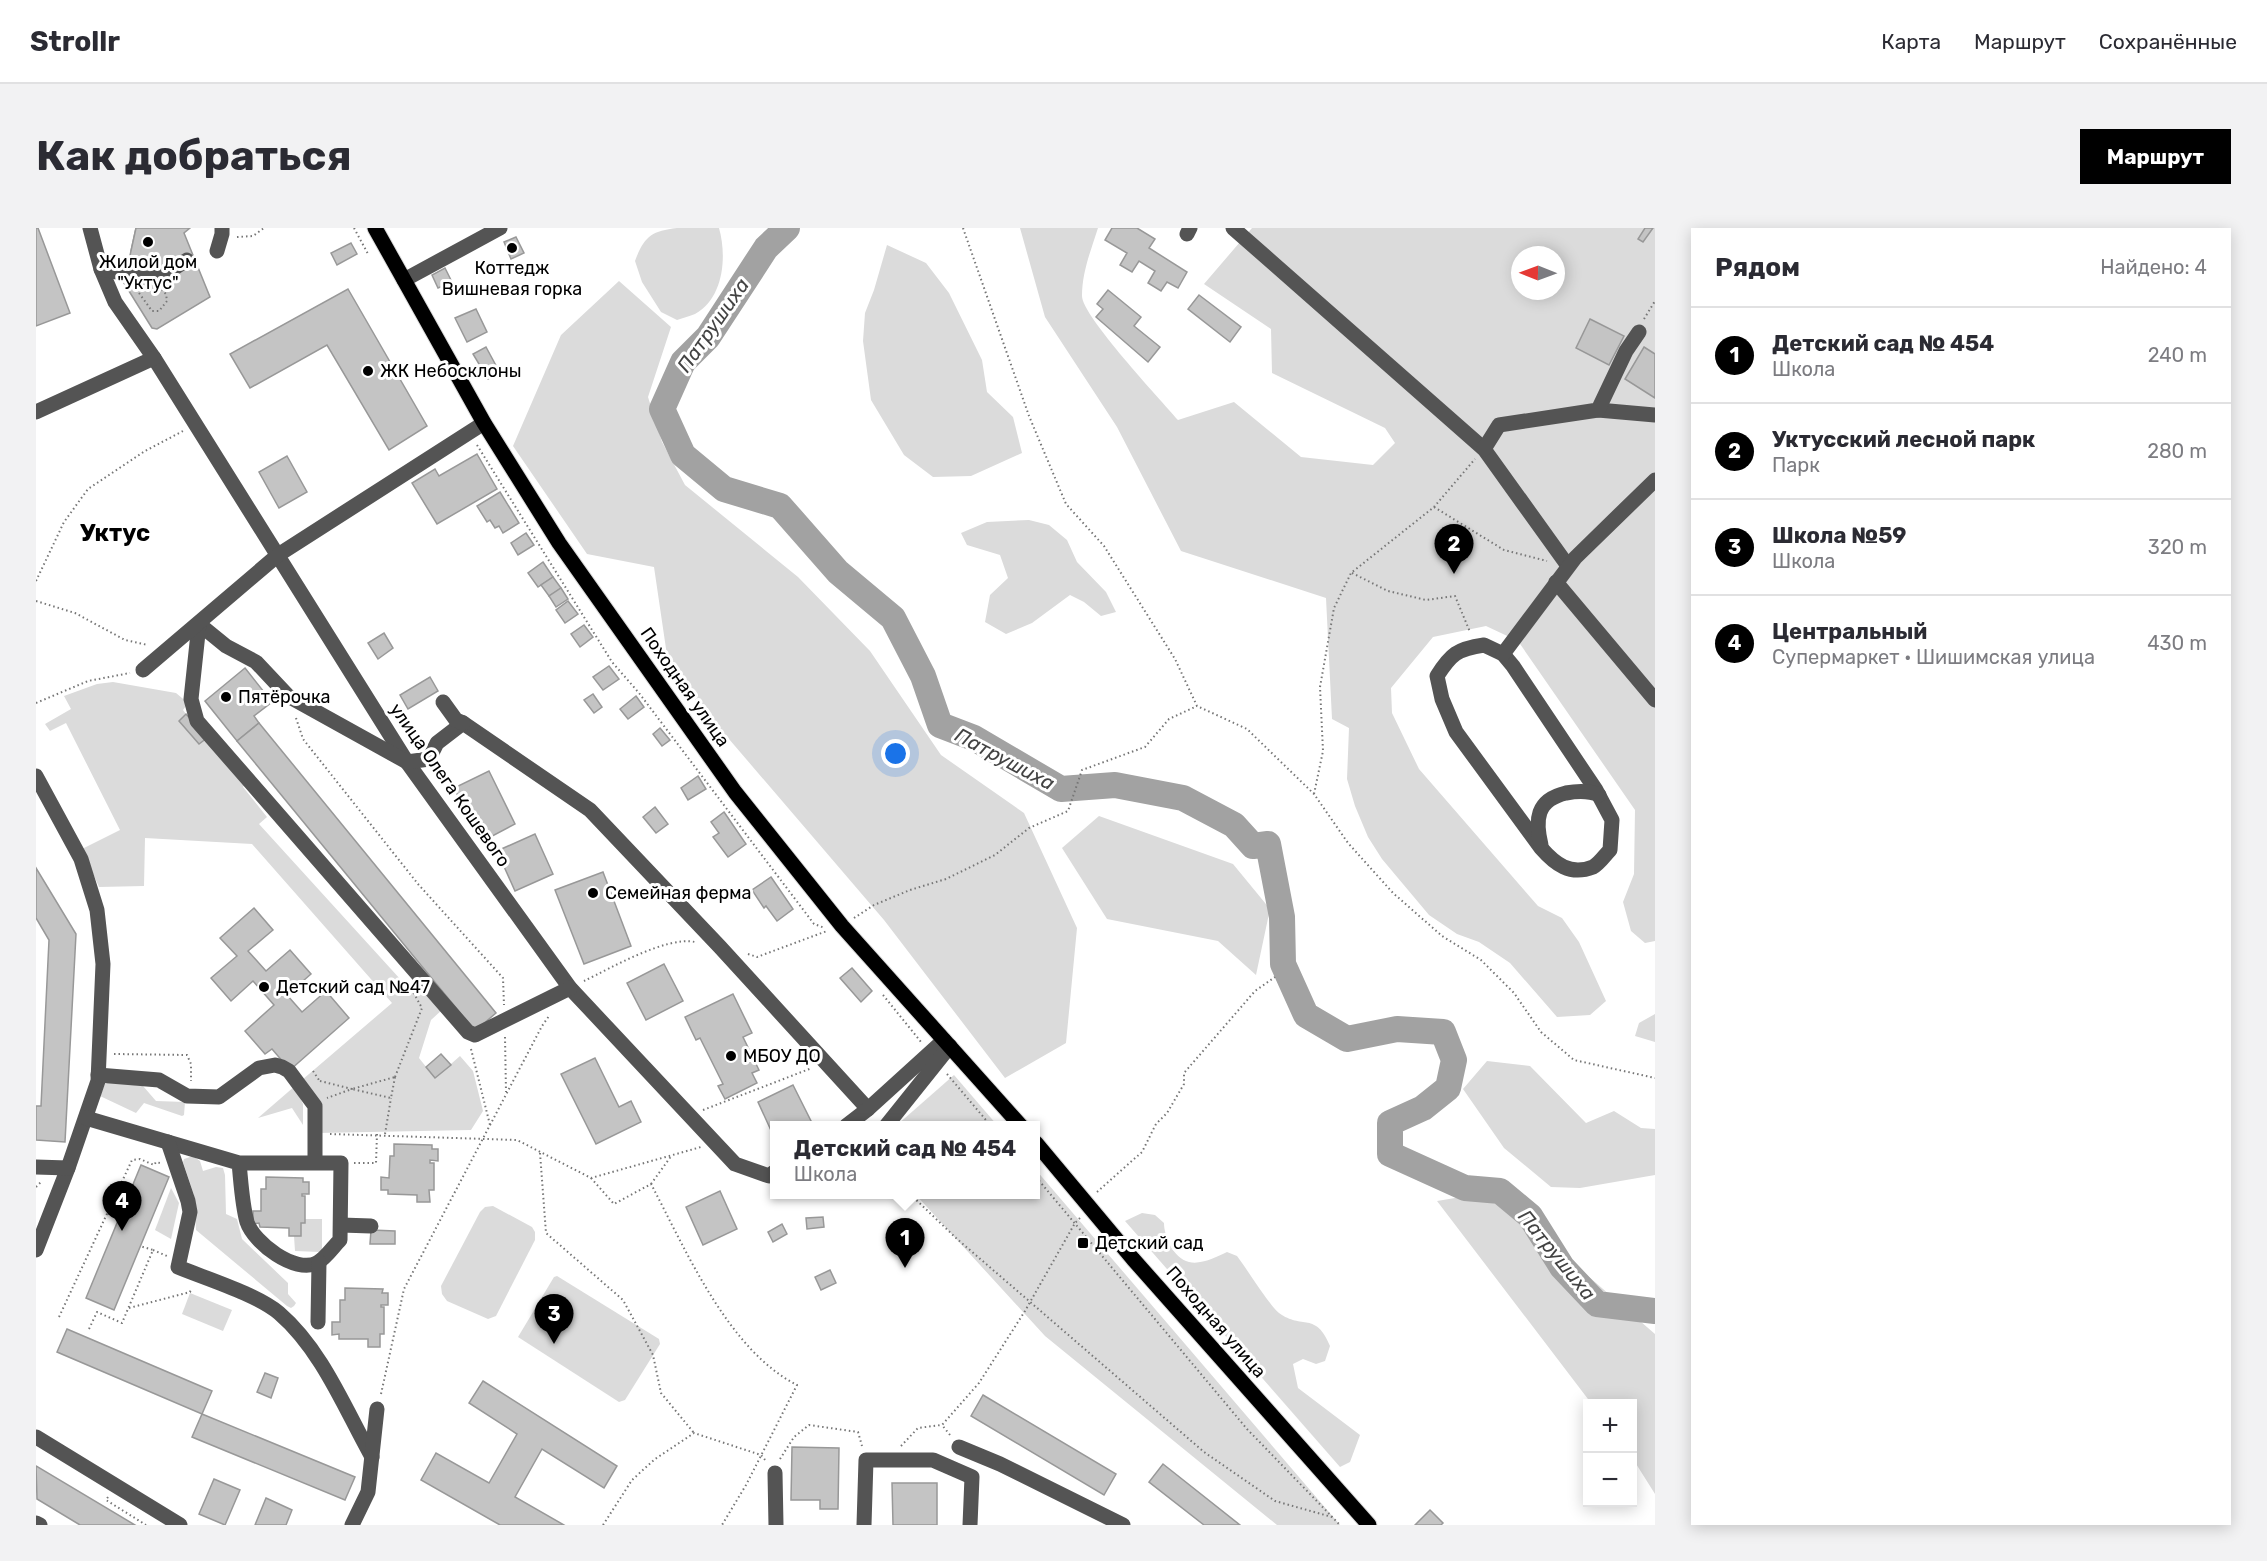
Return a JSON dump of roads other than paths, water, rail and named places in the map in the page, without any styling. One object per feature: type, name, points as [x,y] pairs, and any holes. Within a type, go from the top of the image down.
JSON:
[{"type":"main road","name":"Походная улица","points":[[375,228],[484,423],[559,543],[735,792],[842,926],[1017,1121]]},
{"type":"main road","name":"Походная улица","points":[[1040,1149],[1369,1525]]},
{"type":"street","name":"улица Олега Кошевого","points":[[90,228],[101,269],[115,302],[196,424],[407,762],[570,988],[735,1164],[770,1175]]},
{"type":"street","points":[[404,280],[500,228]]},
{"type":"street","points":[[1233,228],[1484,448],[1568,566]]},
{"type":"street","points":[[217,250],[222,231]]},
{"type":"street","points":[[101,269],[151,279],[165,274],[187,260]]},
{"type":"street","points":[[1598,410],[1626,351],[1639,332]]},
{"type":"street","points":[[36,412],[154,358]]},
{"type":"street","points":[[1484,448],[1499,425],[1598,410],[1655,415]]},
{"type":"street","points":[[143,670],[278,555],[484,423]]},
{"type":"street","points":[[1503,654],[1568,566],[1655,480]]},
{"type":"street","points":[[1556,582],[1655,700]]},
{"type":"street","points":[[199,624],[226,646],[256,662],[288,696],[407,762],[429,759],[437,743],[463,723]]},
{"type":"street","points":[[199,624],[191,699],[193,712],[198,721],[471,1034],[475,1035],[570,988]]},
{"type":"street","points":[[1484,645],[1503,654],[1554,726],[1599,795],[1612,820],[1610,850],[1594,866],[1573,870],[1555,864],[1456,732],[1442,699],[1437,676],[1450,657],[1465,648],[1484,645]]},
{"type":"street","points":[[442,702],[456,720],[590,810],[720,947],[868,1110]]},
{"type":"street","points":[[36,776],[81,859],[97,910],[104,964],[98,1075],[86,1118],[62,1168],[36,1250]]},
{"type":"street","points":[[1541,848],[1537,828],[1539,813],[1547,800],[1577,791],[1599,795]]},
{"type":"street","points":[[852,1121],[947,1043]]},
{"type":"street","points":[[889,1121],[947,1043]]},
{"type":"street","points":[[98,1075],[159,1080],[187,1096],[222,1097],[259,1068],[275,1065],[282,1067],[289,1071],[315,1106],[315,1162]]},
{"type":"street","points":[[86,1118],[239,1163],[341,1163],[340,1240],[319,1262],[309,1265],[292,1263],[256,1238],[248,1223],[239,1163]]},
{"type":"street","points":[[168,1142],[190,1212],[178,1267],[253,1298],[278,1313],[301,1337],[320,1364],[372,1457]]},
{"type":"street","points":[[36,1167],[62,1168]]},
{"type":"street","points":[[341,1225],[371,1226]]},
{"type":"street","points":[[318,1322],[319,1262]]},
{"type":"street","points":[[352,1525],[368,1492],[377,1409]]},
{"type":"street","points":[[36,1437],[180,1525]]},
{"type":"street","points":[[958,1447],[1000,1464],[1123,1525]]},
{"type":"street","points":[[864,1525],[866,1461],[933,1460],[972,1477],[970,1525]]},
{"type":"street","points":[[775,1473],[776,1525]]},
{"type":"street","points":[[36,1523],[40,1525]]},
{"type":"waterway","name":"Патрушиха","points":[[787,228],[766,248],[708,337],[683,362],[662,409],[683,455],[724,489],[780,506],[838,572],[893,618],[923,676],[940,725],[974,738],[1061,789],[1115,785],[1183,798],[1234,825],[1253,846],[1268,844],[1282,917],[1283,964],[1306,1015],[1347,1039],[1397,1029],[1443,1032],[1454,1060],[1448,1088],[1423,1108],[1390,1123],[1390,1154],[1465,1188],[1500,1191],[1530,1216],[1562,1267],[1597,1304],[1655,1311]]},
{"type":"place","name":"Жилой дом \"Уктус\"","points":[[148,242]]},
{"type":"place","name":"Коттедж Вишневая горка","points":[[512,248]]},
{"type":"place","name":"ЖК Небосклоны","points":[[368,371]]},
{"type":"place","name":"Уктусский лесной парк","points":[[1454,574]]},
{"type":"place","name":"Пятёрочка","points":[[226,697]]},
{"type":"place","name":"Семейная ферма","points":[[593,893]]},
{"type":"place","name":"Детский сад №47","points":[[264,987]]},
{"type":"place","name":"МБОУ ДО","points":[[731,1056]]},
{"type":"place","name":"Центральный","points":[[122,1231]]},
{"type":"place","name":"Детский сад","points":[[1083,1243]]},
{"type":"place","name":"Детский сад № 454","points":[[905,1268]]},
{"type":"place","name":"Школа №59","points":[[554,1344]]},
{"type":"district","name":"Уктус","points":[[115,533]]}]
